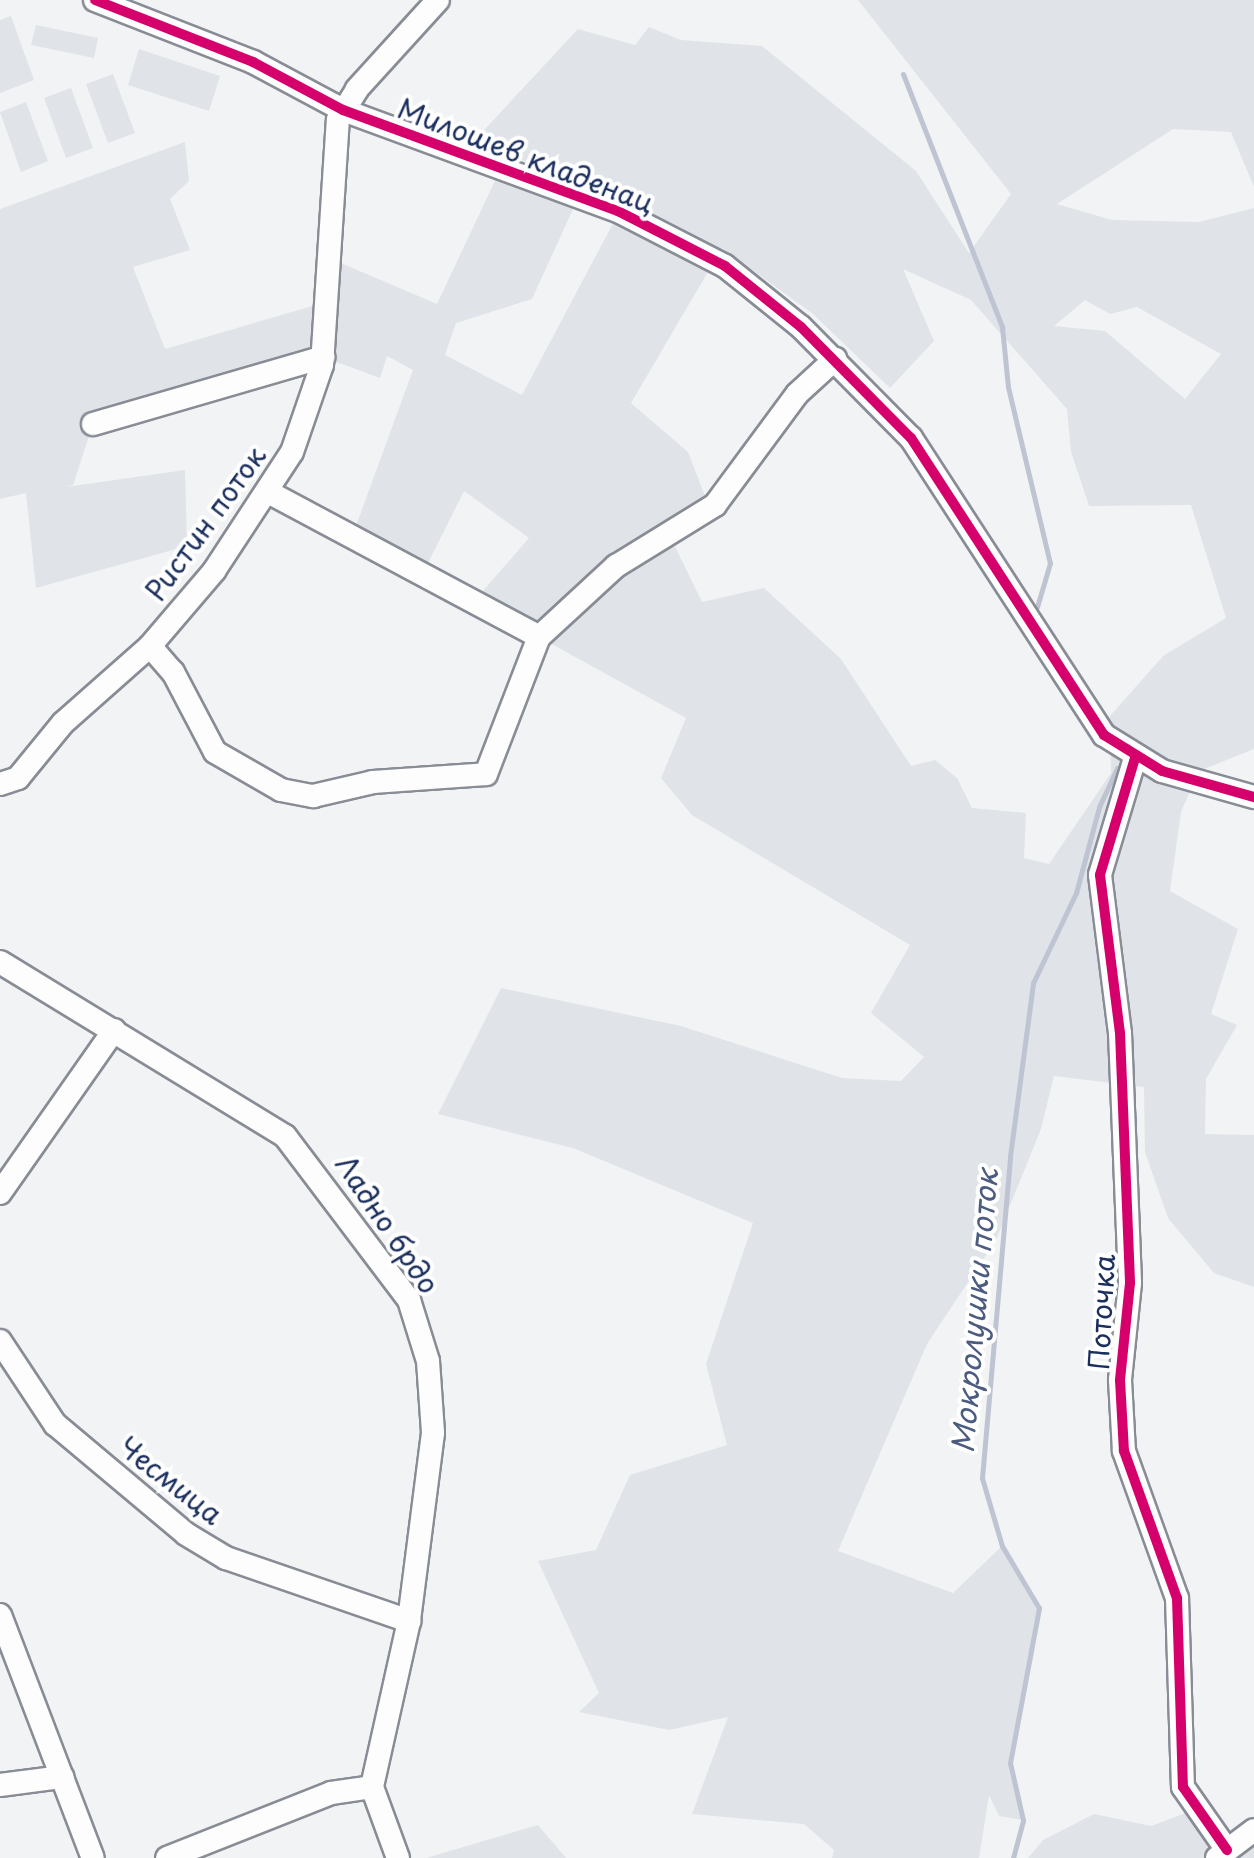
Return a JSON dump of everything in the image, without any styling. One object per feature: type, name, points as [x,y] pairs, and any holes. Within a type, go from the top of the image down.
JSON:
[{"type":"street","name":"Милошев кладенац","points":[[95,0],[253,62],[343,110],[685,241],[771,300],[834,358],[910,438],[1094,722],[1135,758],[1254,797]]},
{"type":"street","name":"Милошев кладенац","points":[[343,110],[438,0]]},
{"type":"street","name":"Ристин поток","points":[[0,784],[18,778],[63,723],[150,646],[268,492],[308,414],[323,357],[343,110]]},
{"type":"street","points":[[93,424],[323,357]]},
{"type":"street","points":[[150,646],[225,763],[281,790],[313,796],[373,782],[488,772],[539,637],[616,566],[715,505],[796,394],[834,358]]},
{"type":"street","points":[[268,492],[539,637]]},
{"type":"street","name":"Поточка","points":[[1135,758],[1100,875],[1120,1033],[1130,1283],[1120,1380],[1124,1451],[1176,1598],[1183,1787],[1222,1854]]},
{"type":"street","name":"Ладно брдо","points":[[0,962],[285,1136],[409,1300],[428,1361],[433,1434],[409,1622],[372,1787]]},
{"type":"street","points":[[0,1193],[114,1030]]},
{"type":"street","name":"Чесмица","points":[[0,1341],[55,1424],[186,1534],[226,1558],[409,1622]]},
{"type":"street","points":[[0,1615],[93,1858]]},
{"type":"street","points":[[0,1785],[62,1777]]},
{"type":"street","points":[[166,1858],[332,1792],[372,1787],[398,1858]]},
{"type":"street","points":[[1222,1854],[1254,1830]]},
{"type":"shaded area","points":[[858,0],[1254,0],[1254,187],[1231,132],[1173,129],[1057,204],[1112,220],[1199,222],[1254,208],[1254,749],[1199,771],[1181,812],[1170,891],[1238,929],[1211,1014],[1237,1025],[1206,1079],[1205,1134],[1254,1135],[1254,1287],[1214,1273],[1168,1218],[1145,1152],[1144,1087],[1054,1076],[1041,1129],[996,1240],[927,1344],[838,1551],[953,1593],[1002,1546],[1039,1608],[1010,1763],[1023,1820],[999,1816],[989,1795],[979,1858],[832,1858],[834,1850],[804,1824],[692,1814],[728,1717],[669,1730],[579,1712],[599,1693],[538,1561],[596,1550],[630,1475],[727,1445],[706,1364],[753,1223],[573,1148],[438,1114],[501,988],[681,1026],[842,1078],[901,1081],[924,1057],[871,1013],[910,945],[692,815],[661,778],[686,718],[539,637],[669,534],[702,602],[764,588],[841,659],[911,766],[935,760],[957,778],[972,808],[1026,813],[1024,858],[1049,864],[1111,773],[1110,716],[1163,656],[1226,618],[1191,505],[1089,506],[1071,452],[1067,409],[971,300],[903,269],[934,341],[890,388],[813,314],[722,248],[631,403],[688,452],[705,496],[611,562],[541,628],[482,592],[529,538],[464,491],[423,573],[353,534],[413,370],[387,356],[380,378],[323,357],[93,424],[73,485],[66,487],[185,470],[187,546],[36,588],[26,493],[0,499],[0,209],[185,142],[189,181],[170,199],[190,250],[133,267],[165,349],[326,302],[329,258],[437,304],[501,168],[579,196],[532,299],[456,323],[445,355],[522,395],[626,199],[473,142],[578,29],[635,45],[649,27],[681,40],[762,46],[916,171],[969,253],[1011,194]],"holes":[[[1085,300],[1110,314],[1137,307],[1221,354],[1185,399],[1105,331],[1054,326]]]},
{"type":"shaded area","points":[[11,16],[34,80],[0,93],[0,20]]},
{"type":"shaded area","points":[[36,25],[98,38],[94,58],[31,45]]},
{"type":"shaded area","points":[[139,49],[220,76],[209,111],[128,85]]},
{"type":"shaded area","points":[[113,74],[135,133],[108,143],[86,84]]},
{"type":"shaded area","points":[[71,88],[93,148],[66,158],[44,98]]},
{"type":"shaded area","points":[[26,102],[48,161],[21,172],[0,112]]},
{"type":"shaded area","points":[[1194,1810],[1227,1849],[1254,1831],[1254,1858],[1028,1858],[1043,1840],[1094,1814],[1151,1826]]},
{"type":"shaded area","points":[[538,1825],[566,1858],[426,1858]]},
{"type":"waterway","name":"Мокролушки поток","points":[[903,74],[1002,327],[1008,387],[1050,563],[1037,607]]},
{"type":"waterway","name":"Мокролушки поток","points":[[1013,1858],[1023,1820],[1010,1763],[1039,1608],[1002,1546],[982,1478],[1010,1156],[1033,983],[1076,893],[1099,807],[1117,768]]},
{"type":"cycle path","points":[[95,0],[253,62],[343,110],[618,211],[725,266],[801,327],[911,438],[1104,735],[1162,771],[1254,797]]},
{"type":"cycle path","points":[[1135,758],[1100,875],[1120,1033],[1130,1283],[1120,1380],[1124,1451],[1177,1598],[1183,1787],[1227,1850]]}]
